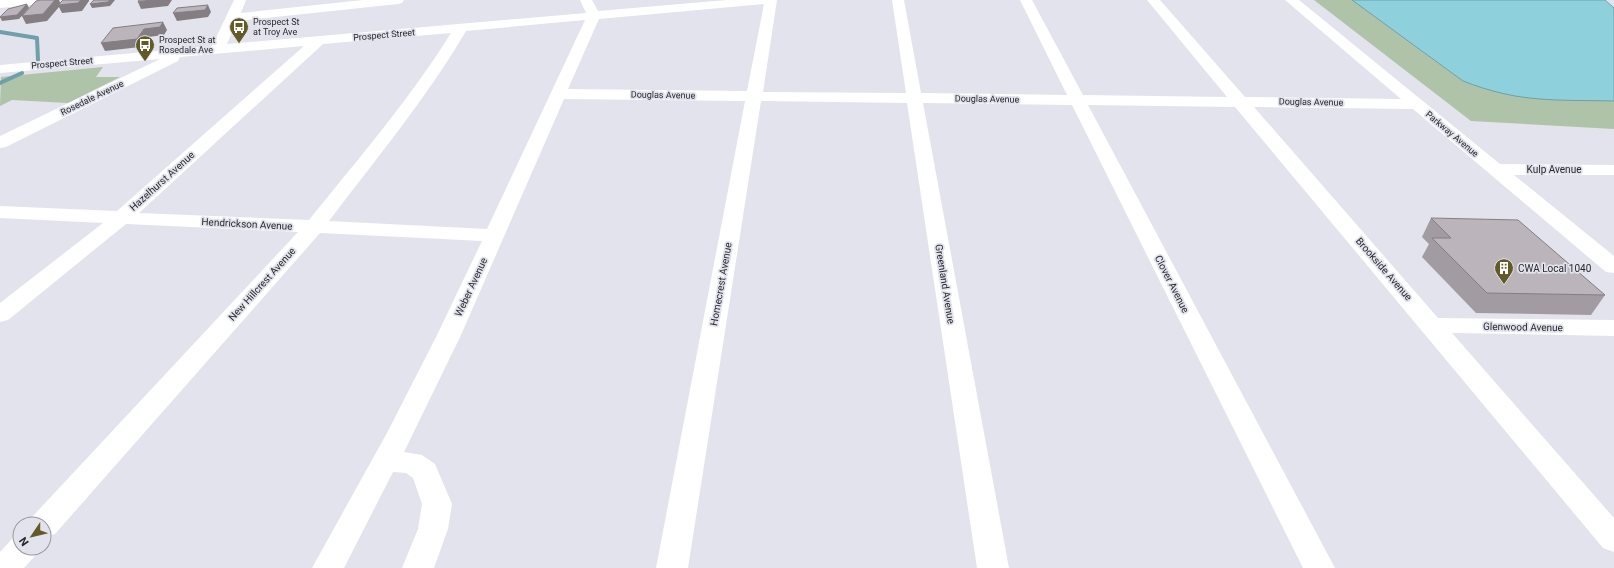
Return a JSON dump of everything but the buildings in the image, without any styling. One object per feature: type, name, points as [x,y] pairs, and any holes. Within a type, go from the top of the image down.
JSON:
[{"type":"street","points":[[0,4],[42,0]]},
{"type":"street","points":[[218,49],[240,0]]},
{"type":"street","points":[[232,18],[398,0]]},
{"type":"street","name":"Prospect Street","points":[[0,69],[461,28],[590,8],[770,0]]},
{"type":"street","name":"Homecrest Avenue","points":[[672,568],[770,0]]},
{"type":"street","name":"Greenland Avenue","points":[[898,0],[993,568]]},
{"type":"street","name":"Clover Avenue","points":[[1026,0],[1319,568]]},
{"type":"street","name":"Brookside Avenue","points":[[1153,0],[1614,539]]},
{"type":"street","name":"Parkway Avenue","points":[[1291,0],[1614,267]]},
{"type":"street","name":"Weber Avenue","points":[[328,568],[385,461],[449,335],[558,94],[590,8]]},
{"type":"street","name":"New Hillcrest Avenue","points":[[52,516],[314,227],[416,97],[438,66],[461,28]]},
{"type":"street","name":"Hazelhurst Avenue","points":[[0,315],[121,218],[318,41]]},
{"type":"street","points":[[91,61],[100,48]]},
{"type":"street","name":"Rosedale Avenue","points":[[0,143],[184,52]]},
{"type":"street","name":"Douglas Avenue","points":[[558,94],[1416,104]]},
{"type":"street","name":"Kulp Avenue","points":[[1494,169],[1614,170]]},
{"type":"street","name":"Hendrickson Avenue","points":[[0,212],[494,235]]},
{"type":"street","name":"Glenwood Avenue","points":[[1431,325],[1614,328]]},
{"type":"street","points":[[385,461],[412,463],[425,472],[437,504],[433,529],[418,568]]},
{"type":"street","points":[[5,568],[16,556]]},
{"type":"green space","points":[[1314,0],[1352,0],[1463,81],[1526,97],[1614,101],[1614,129],[1471,121]]},
{"type":"green space","points":[[103,67],[96,77],[120,77],[68,103],[12,100],[0,106],[1,77]]},
{"type":"water","points":[[1352,0],[1605,0],[1614,8],[1614,101],[1528,98],[1496,92],[1463,81]]},
{"type":"waterway","points":[[0,32],[37,38],[38,60]]},
{"type":"waterway","points":[[0,83],[22,73]]},
{"type":"place","name":"Prospect St at Troy Ave","points":[[239,44]]},
{"type":"place","name":"Prospect St at Rosedale Ave","points":[[145,62]]},
{"type":"place","name":"CWA Local 1040","points":[[1504,285]]}]
